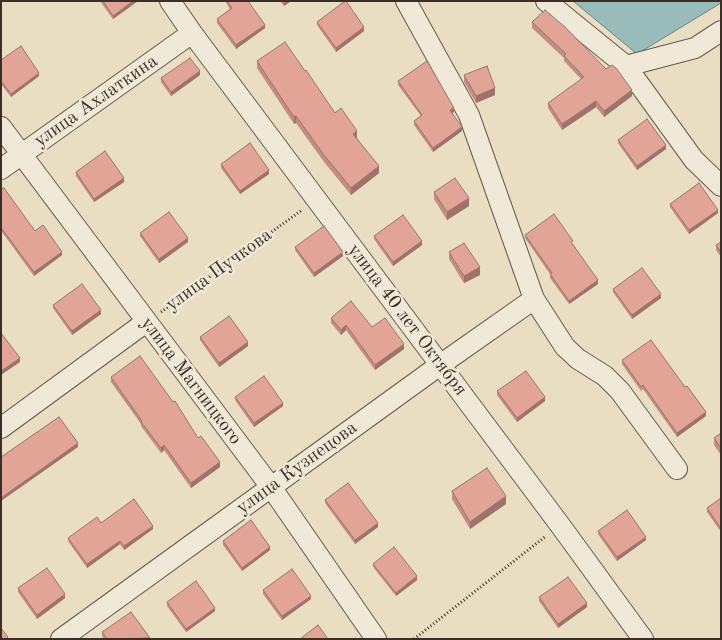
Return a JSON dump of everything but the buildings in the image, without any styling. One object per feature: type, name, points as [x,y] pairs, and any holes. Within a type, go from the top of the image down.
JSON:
[{"type":"street","name":"улица 40 лет Октября","points":[[170,1],[643,639]]},
{"type":"street","points":[[406,1],[469,115],[534,299],[565,347],[578,359],[605,376],[620,391],[677,469]]},
{"type":"street","points":[[546,1],[626,66],[694,160],[721,186]]},
{"type":"street","points":[[626,66],[695,48],[721,31]]},
{"type":"street","name":"улица Ахлаткина","points":[[1,169],[192,33]]},
{"type":"street","name":"улица Магницкого","points":[[1,127],[271,487],[376,639]]},
{"type":"street","name":"улица Кузнецова","points":[[61,639],[534,299]]},
{"type":"street","name":"улица Пучкова","points":[[1,428],[146,322]]},
{"type":"path","name":"улица Пучкова","points":[[146,322],[316,200]]},
{"type":"path","points":[[414,639],[560,525]]},
{"type":"water","points":[[573,1],[721,1],[721,3],[637,54]]}]
